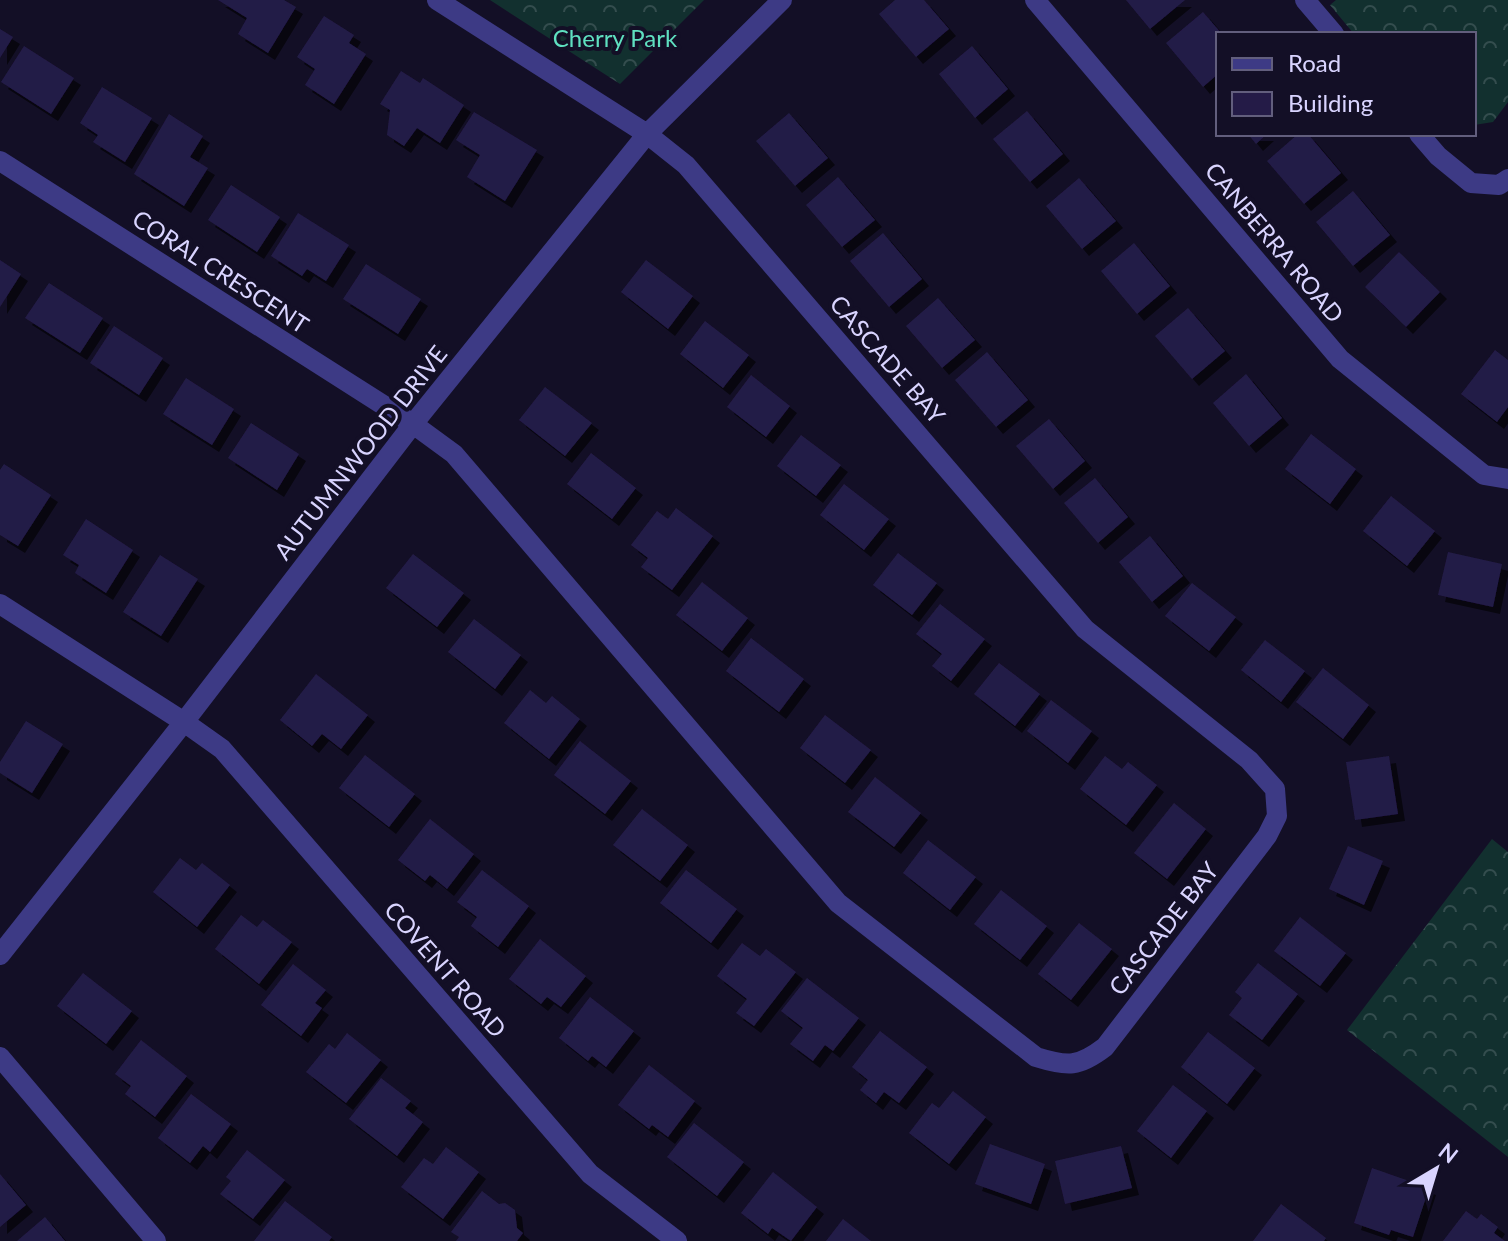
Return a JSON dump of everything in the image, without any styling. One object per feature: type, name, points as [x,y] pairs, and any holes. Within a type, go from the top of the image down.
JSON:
[{"type":"street","name":"CASCADE BAY","points":[[413,424],[454,454],[838,903],[1036,1057],[1062,1065],[1086,1061],[1105,1047],[1267,836],[1277,816],[1275,789],[1249,760],[1085,629],[686,165],[647,134],[437,0]]},
{"type":"street","name":"AUTUMNWOOD DRIVE","points":[[0,955],[413,424],[647,134],[782,0]]},
{"type":"street","name":"CANBERRA ROAD","points":[[1035,0],[1340,359],[1484,475],[1508,479]]},
{"type":"street","points":[[1305,0],[1332,32]]},
{"type":"street","points":[[1421,136],[1438,156],[1471,183],[1499,185],[1508,179]]},
{"type":"street","name":"CORAL CRESCENT","points":[[0,161],[413,424]]},
{"type":"street","name":"COVENT ROAD","points":[[0,604],[222,749],[590,1174],[677,1241]]},
{"type":"street","points":[[0,1057],[156,1241]]},
{"type":"green space","name":"Cherry Park","points":[[490,0],[704,0],[620,84]]},
{"type":"green space","points":[[1336,0],[1508,0],[1508,102],[1493,122],[1476,125],[1476,32],[1352,32],[1330,5]]},
{"type":"green space","points":[[1492,839],[1508,852],[1508,1157],[1347,1030]]},
{"type":"building","points":[[218,0],[284,0],[296,7],[268,53],[238,34],[247,18]]},
{"type":"building","points":[[895,0],[924,0],[949,29],[916,57],[879,14]]},
{"type":"building","points":[[1126,0],[1185,0],[1150,29]]},
{"type":"building","points":[[1203,12],[1220,32],[1216,32],[1216,76],[1203,87],[1166,43]]},
{"type":"building","points":[[324,16],[354,35],[349,43],[366,54],[334,104],[305,85],[315,69],[297,57]]},
{"type":"building","points":[[0,29],[13,37],[0,58]]},
{"type":"building","points":[[24,46],[74,78],[51,114],[1,82]]},
{"type":"building","points":[[972,46],[1008,89],[975,118],[939,74]]},
{"type":"building","points":[[401,71],[420,83],[423,78],[464,105],[440,143],[417,128],[404,146],[387,135],[390,110],[380,104]]},
{"type":"building","points":[[102,87],[152,118],[125,162],[93,142],[98,135],[80,123]]},
{"type":"building","points":[[1027,111],[1063,154],[1030,182],[993,139]]},
{"type":"building","points":[[474,112],[537,150],[505,201],[467,177],[480,155],[456,140]]},
{"type":"building","points":[[789,113],[828,158],[795,186],[756,141]]},
{"type":"building","points":[[169,114],[203,136],[190,157],[208,168],[184,206],[134,174]]},
{"type":"building","points":[[1250,136],[1265,136],[1256,144]]},
{"type":"building","points":[[1296,136],[1310,136],[1341,173],[1304,204],[1267,161]]},
{"type":"building","points":[[838,177],[875,220],[842,247],[806,205]]},
{"type":"building","points":[[1079,178],[1116,221],[1082,249],[1046,206]]},
{"type":"building","points":[[231,185],[280,217],[257,252],[208,220]]},
{"type":"building","points":[[1353,191],[1390,235],[1353,266],[1316,222]]},
{"type":"building","points":[[298,213],[349,245],[326,281],[307,269],[302,276],[271,256]]},
{"type":"building","points":[[883,233],[922,279],[889,307],[850,261]]},
{"type":"building","points":[[1134,243],[1170,286],[1137,314],[1101,271]]},
{"type":"building","points":[[1399,252],[1440,292],[1406,327],[1365,287]]},
{"type":"building","points":[[0,260],[21,274],[0,307]]},
{"type":"building","points":[[646,260],[693,296],[668,329],[621,292]]},
{"type":"building","points":[[366,264],[421,299],[398,334],[343,299]]},
{"type":"building","points":[[49,283],[103,318],[80,353],[25,318]]},
{"type":"building","points":[[938,298],[975,340],[942,368],[906,326]]},
{"type":"building","points":[[1188,308],[1225,351],[1192,379],[1155,336]]},
{"type":"building","points":[[705,321],[749,355],[723,388],[680,354]]},
{"type":"building","points":[[114,326],[163,358],[139,395],[90,363]]},
{"type":"building","points":[[1495,350],[1508,360],[1508,407],[1497,422],[1461,394]]},
{"type":"building","points":[[987,352],[1028,400],[996,427],[955,380]]},
{"type":"building","points":[[1246,374],[1282,418],[1249,446],[1213,403]]},
{"type":"building","points":[[751,375],[790,406],[766,437],[727,407]]},
{"type":"building","points":[[186,378],[234,409],[212,445],[163,414]]},
{"type":"building","points":[[545,387],[592,423],[565,456],[519,420]]},
{"type":"building","points":[[1049,419],[1085,461],[1053,489],[1016,446]]},
{"type":"building","points":[[251,423],[299,454],[277,490],[228,458]]},
{"type":"building","points":[[1311,434],[1356,469],[1330,504],[1285,469]]},
{"type":"building","points":[[801,435],[841,465],[816,496],[777,466]]},
{"type":"building","points":[[591,453],[636,488],[612,519],[567,484]]},
{"type":"building","points":[[4,464],[51,495],[18,546],[0,535],[0,470]]},
{"type":"building","points":[[1095,478],[1128,517],[1098,543],[1064,503]]},
{"type":"building","points":[[844,484],[889,519],[864,550],[820,515]]},
{"type":"building","points":[[1391,496],[1435,531],[1407,566],[1363,531]]},
{"type":"building","points":[[676,508],[713,536],[672,590],[641,567],[648,558],[631,545],[657,511],[668,519]]},
{"type":"building","points":[[86,519],[133,550],[106,593],[75,573],[79,565],[63,555]]},
{"type":"building","points":[[1150,536],[1183,576],[1152,602],[1119,562]]},
{"type":"building","points":[[1448,552],[1502,564],[1493,607],[1438,595]]},
{"type":"building","points":[[898,553],[937,583],[912,615],[873,585]]},
{"type":"building","points":[[413,554],[464,593],[437,627],[386,588]]},
{"type":"building","points":[[160,555],[198,579],[161,636],[123,612]]},
{"type":"building","points":[[702,582],[748,618],[722,651],[676,615]]},
{"type":"building","points":[[1192,583],[1236,617],[1209,651],[1165,616]]},
{"type":"building","points":[[940,604],[985,639],[951,681],[932,666],[942,654],[916,634]]},
{"type":"building","points":[[474,619],[521,655],[495,689],[448,652]]},
{"type":"building","points":[[751,638],[804,679],[779,712],[726,671]]},
{"type":"building","points":[[1265,640],[1305,671],[1281,702],[1241,670]]},
{"type":"building","points":[[999,663],[1040,694],[1015,726],[974,694]]},
{"type":"building","points":[[1323,668],[1369,705],[1343,739],[1296,702]]},
{"type":"building","points":[[316,674],[368,715],[341,749],[322,734],[312,746],[280,720]]},
{"type":"building","points":[[530,690],[546,703],[552,696],[580,719],[549,759],[504,723]]},
{"type":"building","points":[[1051,700],[1092,731],[1068,763],[1027,731]]},
{"type":"building","points":[[825,715],[871,750],[845,783],[800,748]]},
{"type":"building","points":[[26,721],[63,744],[32,793],[0,773],[0,762]]},
{"type":"building","points":[[580,741],[631,781],[605,814],[554,775]]},
{"type":"building","points":[[365,755],[415,794],[389,827],[339,788]]},
{"type":"building","points":[[1105,756],[1122,769],[1128,762],[1157,785],[1126,825],[1080,789]]},
{"type":"building","points":[[1389,756],[1398,814],[1355,820],[1346,762]]},
{"type":"building","points":[[875,777],[921,813],[894,847],[848,812]]},
{"type":"building","points":[[1174,803],[1206,829],[1167,879],[1134,853]]},
{"type":"building","points":[[642,809],[688,845],[660,881],[613,845]]},
{"type":"building","points":[[430,819],[474,854],[447,889],[430,875],[425,881],[398,860]]},
{"type":"building","points":[[928,840],[976,877],[950,910],[903,873]]},
{"type":"building","points":[[1348,846],[1383,861],[1364,905],[1329,889]]},
{"type":"building","points":[[180,858],[196,870],[202,863],[230,885],[197,927],[153,892]]},
{"type":"building","points":[[482,870],[529,906],[498,947],[471,926],[477,917],[457,902]]},
{"type":"building","points":[[686,870],[737,909],[711,943],[660,903]]},
{"type":"building","points":[[1001,890],[1047,926],[1020,960],[974,924]]},
{"type":"building","points":[[241,915],[257,927],[263,920],[292,942],[259,984],[215,949]]},
{"type":"building","points":[[1300,917],[1346,953],[1320,986],[1274,951]]},
{"type":"building","points":[[1079,923],[1112,949],[1071,1000],[1038,974]]},
{"type":"building","points":[[540,939],[586,976],[561,1007],[547,997],[541,1004],[509,979]]},
{"type":"building","points":[[742,943],[760,956],[766,949],[796,972],[754,1026],[736,1013],[747,999],[717,976]]},
{"type":"building","points":[[1258,963],[1298,994],[1262,1040],[1229,1015],[1242,998],[1235,992]]},
{"type":"building","points":[[293,964],[326,990],[315,1003],[322,1008],[301,1036],[261,1005]]},
{"type":"building","points":[[83,973],[132,1011],[106,1044],[57,1006]]},
{"type":"building","points":[[807,978],[859,1018],[833,1051],[825,1045],[813,1061],[790,1044],[803,1028],[781,1011]]},
{"type":"building","points":[[590,997],[634,1031],[606,1067],[592,1056],[588,1061],[559,1038]]},
{"type":"building","points":[[880,1031],[927,1067],[899,1103],[884,1092],[876,1103],[860,1090],[868,1080],[852,1067]]},
{"type":"building","points":[[1208,1032],[1255,1068],[1227,1104],[1181,1067]]},
{"type":"building","points":[[347,1033],[381,1060],[346,1103],[306,1072],[329,1044],[335,1049]]},
{"type":"building","points":[[141,1040],[187,1076],[155,1117],[125,1094],[131,1086],[115,1074]]},
{"type":"building","points":[[649,1065],[695,1101],[668,1137],[652,1125],[649,1129],[618,1105]]},
{"type":"building","points":[[381,1078],[411,1101],[405,1108],[423,1122],[397,1156],[349,1119]]},
{"type":"building","points":[[1173,1085],[1207,1111],[1171,1158],[1137,1131]]},
{"type":"building","points":[[953,1091],[986,1117],[949,1164],[909,1133],[932,1103],[939,1108]]},
{"type":"building","points":[[191,1094],[231,1124],[210,1152],[203,1146],[190,1163],[158,1138]]},
{"type":"building","points":[[694,1123],[744,1162],[717,1196],[667,1157]]},
{"type":"building","points":[[990,1144],[1045,1164],[1031,1204],[975,1184]]},
{"type":"building","points":[[1121,1146],[1132,1188],[1065,1204],[1055,1161]]},
{"type":"building","points":[[446,1147],[479,1172],[443,1219],[401,1187],[424,1158],[433,1164]]},
{"type":"building","points":[[247,1150],[285,1180],[253,1219],[220,1194],[231,1181],[226,1177]]},
{"type":"building","points":[[1372,1168],[1429,1188],[1413,1237],[1391,1230],[1389,1235],[1354,1223]]},
{"type":"building","points":[[773,1172],[817,1207],[791,1241],[772,1228],[768,1234],[741,1213]]},
{"type":"building","points":[[0,1174],[26,1205],[0,1227]]},
{"type":"building","points":[[482,1191],[499,1204],[505,1203],[515,1210],[517,1228],[523,1233],[517,1241],[456,1241],[459,1237],[451,1232]]},
{"type":"building","points":[[285,1201],[332,1237],[329,1241],[254,1241]]},
{"type":"building","points":[[1281,1204],[1326,1238],[1324,1241],[1253,1241]]},
{"type":"building","points":[[1466,1211],[1477,1219],[1481,1214],[1498,1227],[1494,1233],[1505,1241],[1443,1241]]},
{"type":"building","points":[[45,1217],[65,1241],[17,1241]]},
{"type":"building","points":[[843,1219],[871,1241],[826,1241]]}]
